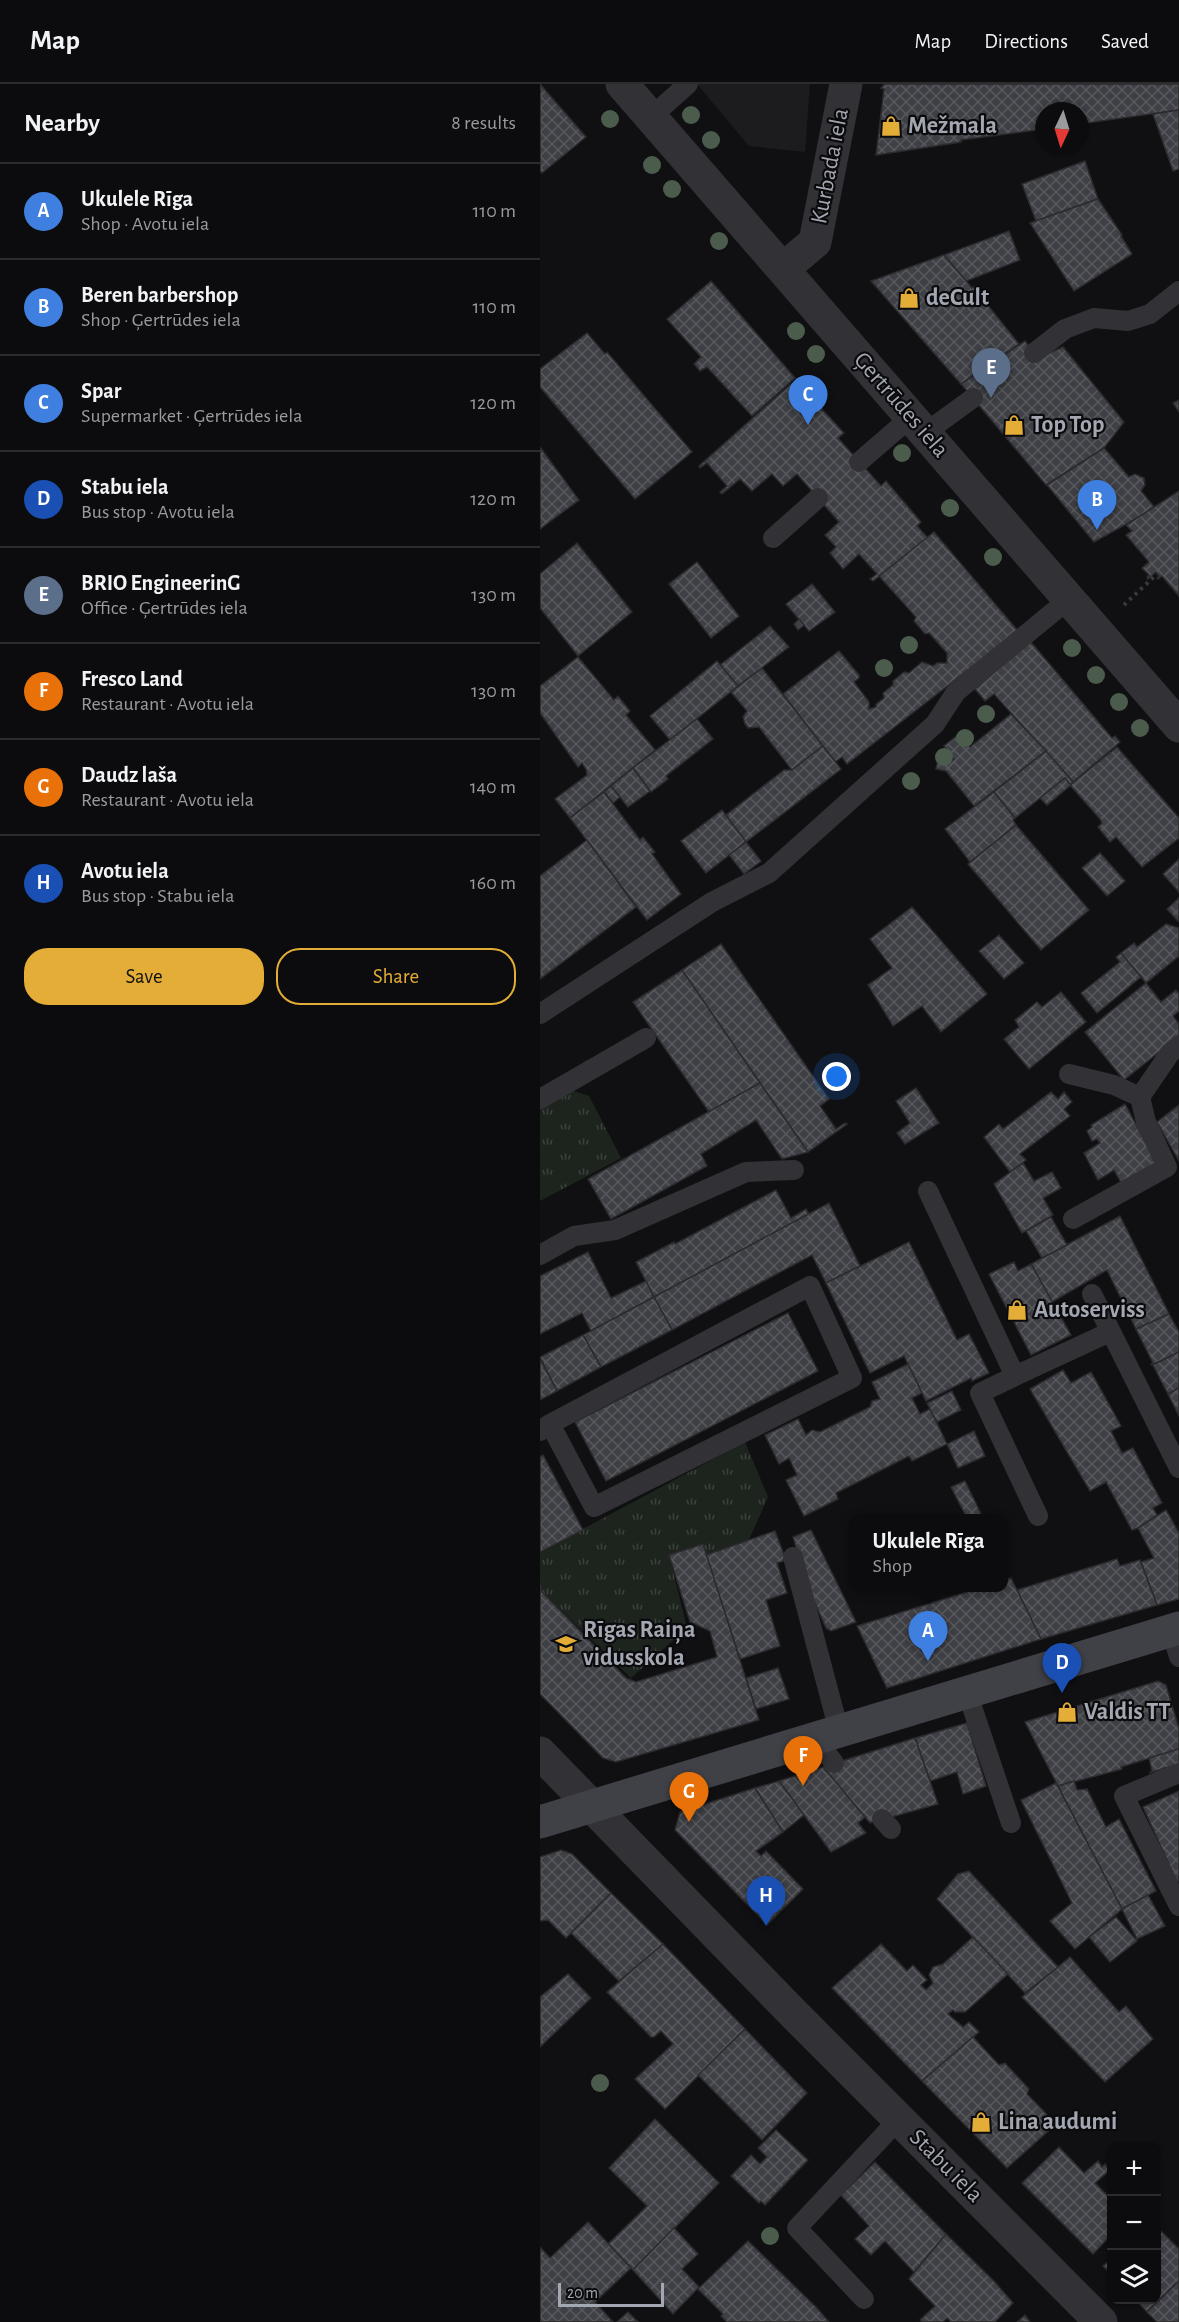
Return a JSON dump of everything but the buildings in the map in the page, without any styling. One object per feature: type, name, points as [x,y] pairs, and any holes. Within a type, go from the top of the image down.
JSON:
[{"type":"street","name":"Ģertrūdes iela","points":[[622,84],[1179,726]]},
{"type":"street","name":"Kurbada iela","points":[[783,269],[815,242],[846,84]]},
{"type":"street","points":[[540,1822],[591,1806],[829,1744],[968,1692],[1176,1638]]},
{"type":"street","name":"Stabu iela","points":[[540,1753],[1101,2322]]},
{"type":"lane","points":[[651,117],[688,84]]},
{"type":"lane","points":[[1034,354],[1065,328],[1094,318],[1128,321],[1150,314],[1179,291]]},
{"type":"lane","points":[[859,462],[918,425],[973,398]]},
{"type":"lane","points":[[773,538],[818,498]]},
{"type":"lane","points":[[540,1014],[712,902],[769,873],[935,724],[956,692],[1069,599]]},
{"type":"lane","points":[[540,1099],[646,1038]]},
{"type":"lane","points":[[1073,1219],[1167,1167],[1146,1122],[1140,1097],[1170,1053],[1179,1046]]},
{"type":"lane","points":[[1069,1074],[1114,1085],[1140,1097]]},
{"type":"lane","points":[[540,1255],[574,1236],[615,1230],[746,1172],[794,1170]]},
{"type":"lane","points":[[928,1191],[1015,1376]]},
{"type":"lane","points":[[810,1286],[852,1378],[594,1507],[545,1428],[810,1286]]},
{"type":"lane","points":[[1092,1294],[1179,1468]]},
{"type":"lane","points":[[1038,1516],[980,1393],[1110,1332]]},
{"type":"lane","points":[[793,1557],[829,1744]]},
{"type":"lane","points":[[968,1692],[1011,1823]]},
{"type":"lane","points":[[1179,1773],[1124,1796],[1179,1906]]},
{"type":"lane","points":[[864,2299],[797,2228],[899,2119]]},
{"type":"path","points":[[1124,605],[1157,574]]},
{"type":"shaded area","points":[[697,84],[810,84],[805,152],[749,146]]},
{"type":"green space","points":[[568,1089],[589,1096],[621,1158],[540,1201],[540,1106]]},
{"type":"green space","points":[[745,1442],[768,1497],[748,1542],[706,1555],[703,1544],[669,1555],[687,1628],[631,1678],[540,1590],[540,1552]]},
{"type":"place","name":"Mežmala","points":[[891,126]]},
{"type":"place","name":"deCult","points":[[909,298]]},
{"type":"place","name":"BRIO EngineerinG","points":[[991,398]]},
{"type":"place","name":"Spar","points":[[808,425]]},
{"type":"place","name":"Top Top","points":[[1014,425]]},
{"type":"place","name":"Beren barbershop","points":[[1097,530]]},
{"type":"place","name":"Autoserviss","points":[[1017,1310]]},
{"type":"place","name":"Rīgas Raiņa vidusskola","points":[[566,1644]]},
{"type":"place","name":"Ukulele Rīga","points":[[928,1661]]},
{"type":"place","name":"Stabu iela","points":[[1062,1693]]},
{"type":"place","name":"Valdis TT","points":[[1067,1712]]},
{"type":"place","name":"Fresco Land","points":[[803,1786]]},
{"type":"place","name":"Daudz laša","points":[[689,1822]]},
{"type":"place","name":"Avotu iela","points":[[766,1926]]},
{"type":"place","name":"Lina audumi","points":[[981,2122]]}]
